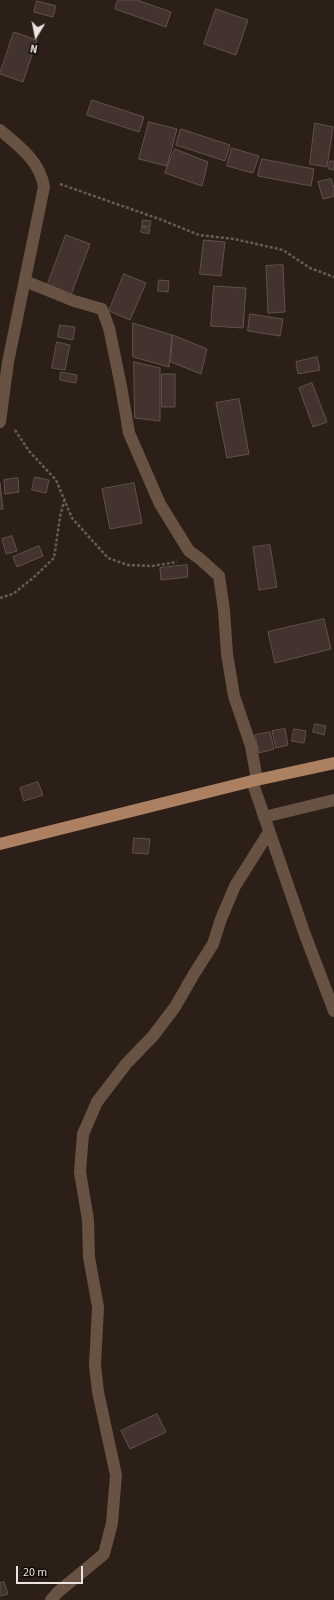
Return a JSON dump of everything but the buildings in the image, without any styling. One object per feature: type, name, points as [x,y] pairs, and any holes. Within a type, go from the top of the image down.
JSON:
[{"type":"main road","points":[[0,844],[334,763]]},
{"type":"street","points":[[0,130],[26,153],[36,165],[42,178],[43,191],[8,362],[1,420]]},
{"type":"street","points":[[25,281],[74,301],[102,309],[109,328],[120,378],[128,433],[160,504],[189,552],[199,558],[219,576],[224,610],[227,654],[234,696],[251,746],[255,781],[264,817],[304,932],[334,1011]]},
{"type":"street","points":[[264,817],[334,800]]},
{"type":"street","points":[[51,1600],[58,1592],[104,1554],[112,1523],[116,1475],[98,1392],[94,1365],[98,1307],[89,1257],[88,1220],[80,1172],[83,1134],[97,1102],[126,1064],[153,1036],[175,1007],[213,944],[221,919],[235,886],[269,832]]},
{"type":"path","points":[[42,178],[155,217],[199,235],[234,240],[283,250],[310,268],[334,277]]},
{"type":"path","points":[[1,420],[15,429],[29,451],[56,480],[72,518],[108,558],[128,565],[152,566],[199,558]]},
{"type":"path","points":[[0,598],[13,594],[54,558],[64,500]]}]
